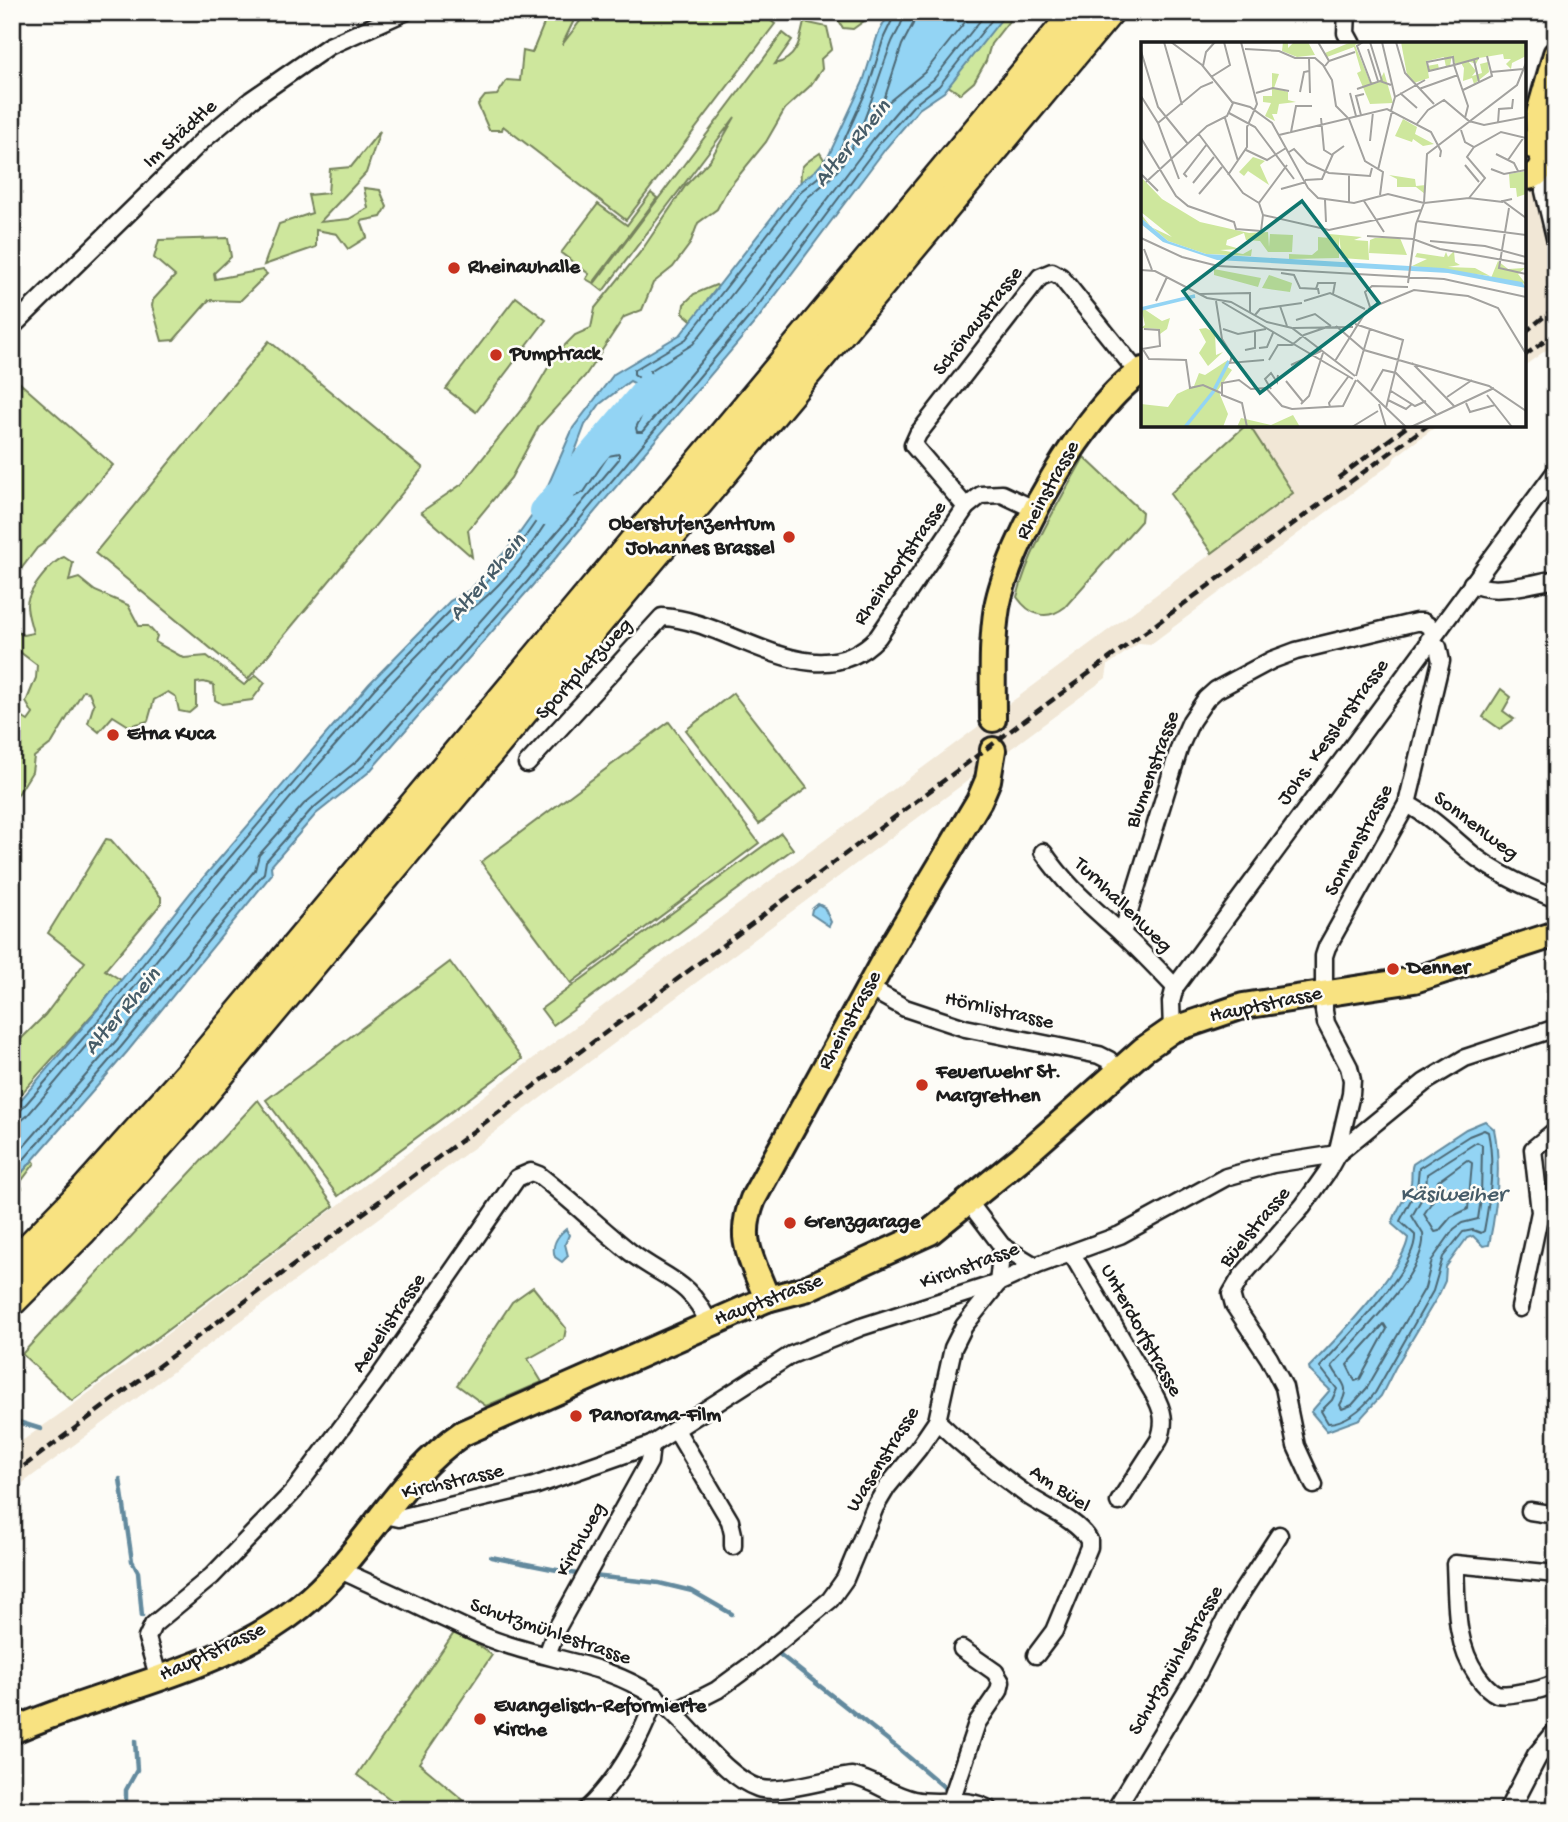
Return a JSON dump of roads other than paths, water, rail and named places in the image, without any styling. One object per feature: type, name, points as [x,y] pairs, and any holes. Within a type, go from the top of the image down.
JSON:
[{"type":"highway","points":[[12,1265],[93,1181],[220,1036],[1076,12]]},
{"type":"highway","points":[[12,1301],[83,1230],[191,1110],[1109,12]]},
{"type":"main road","points":[[1532,152],[1556,54]]},
{"type":"main road","name":"Rheinstrasse","points":[[993,719],[993,657],[998,605],[1013,557],[1075,442],[1106,400],[1140,371]]},
{"type":"main road","name":"Rheinstrasse","points":[[767,1299],[747,1249],[746,1225],[749,1209],[932,876],[979,801],[988,780],[993,750]]},
{"type":"main road","name":"Hauptstrasse","points":[[12,1731],[51,1713],[195,1666],[255,1638],[299,1608],[341,1570],[422,1467],[441,1447],[463,1433],[767,1299],[805,1289],[930,1232],[1028,1152],[1143,1050],[1172,1030],[1243,1006],[1325,986],[1414,981],[1556,934]]},
{"type":"street","name":"Im Städtle","points":[[12,327],[202,141],[251,100],[329,46],[405,12]]},
{"type":"street","points":[[1347,12],[1346,33],[1351,42]]},
{"type":"street","points":[[1532,152],[1556,242]]},
{"type":"street","name":"Schönaustrasse","points":[[966,507],[913,445],[925,425],[1040,277],[1052,272],[1061,277],[1140,371]]},
{"type":"street","name":"Johs. Kesslerstrasse","points":[[1175,987],[1556,471]]},
{"type":"street","name":"Rheindorfstrasse","points":[[679,618],[757,648],[802,660],[828,663],[853,657],[878,637],[966,507],[981,495],[1002,494],[1036,510]]},
{"type":"street","points":[[1472,583],[1480,588],[1510,587],[1556,579]]},
{"type":"street","name":"Sportplatzweg","points":[[527,764],[662,617],[679,618]]},
{"type":"street","name":"Blumenstrasse","points":[[1122,934],[1180,746],[1191,721],[1206,699],[1216,690],[1272,660],[1296,651],[1416,622],[1423,622],[1432,636]]},
{"type":"street","name":"Sonnenstrasse","points":[[1325,986],[1326,947],[1407,804],[1441,662],[1432,636]]},
{"type":"street","name":"Sonnenweg","points":[[1407,804],[1432,820],[1496,871],[1556,899]]},
{"type":"street","name":"Turnhallenweg","points":[[1044,852],[1080,899],[1122,934],[1175,987]]},
{"type":"street","name":"Büelstrasse","points":[[1314,1485],[1296,1446],[1284,1387],[1269,1358],[1234,1305],[1231,1293],[1241,1277],[1307,1200],[1337,1154],[1352,1080],[1349,1067],[1326,1023],[1325,986]]},
{"type":"street","points":[[1172,1030],[1171,1002],[1175,987]]},
{"type":"street","name":"Hörnlistrasse","points":[[869,988],[905,1008],[965,1028],[1099,1055],[1109,1060],[1118,1072]]},
{"type":"street","points":[[1337,1154],[1425,1082],[1465,1058],[1556,1028]]},
{"type":"street","points":[[1520,1308],[1540,1212],[1533,1149],[1556,1130]]},
{"type":"street","name":"Kirchstrasse","points":[[385,1515],[399,1518],[534,1486],[652,1445],[791,1355],[861,1327],[998,1283],[1035,1266],[1072,1254],[1137,1227],[1226,1177],[1273,1164],[1337,1154]]},
{"type":"street","name":"Aeuelistrasse","points":[[159,1679],[147,1638],[153,1625],[212,1576],[294,1491],[377,1380],[517,1178],[531,1172],[539,1175],[634,1255],[674,1279],[698,1300],[709,1324]]},
{"type":"street","points":[[968,1201],[1002,1246],[1035,1266]]},
{"type":"street","points":[[998,1283],[1002,1246]]},
{"type":"street","name":"Unterdorfstrasse","points":[[1072,1254],[1163,1413],[1163,1430],[1159,1440],[1119,1502]]},
{"type":"street","name":"Wasenstrasse","points":[[674,1712],[733,1679],[830,1600],[845,1579],[887,1487],[937,1422],[953,1348],[964,1326],[998,1283]]},
{"type":"street","name":"Am Büel","points":[[937,1422],[985,1464],[1080,1529],[1089,1540],[1089,1547],[1054,1631],[1036,1655]]},
{"type":"street","points":[[676,1430],[730,1521],[733,1546]]},
{"type":"street","name":"Kirchweg","points":[[547,1655],[557,1628],[649,1462],[652,1445]]},
{"type":"street","points":[[1530,1511],[1556,1515]]},
{"type":"street","name":"Schutzmühlestrasse","points":[[1115,1810],[1198,1673],[1232,1606],[1279,1535]]},
{"type":"street","points":[[1556,1574],[1455,1564],[1457,1620],[1462,1646],[1483,1684],[1496,1694],[1509,1694],[1556,1683]]},
{"type":"street","name":"Schutzmühlestrasse","points":[[341,1570],[477,1634],[507,1645],[596,1667],[656,1696],[728,1768],[759,1788],[784,1788],[852,1776],[875,1783],[908,1799],[933,1803],[953,1795]]},
{"type":"street","points":[[962,1649],[995,1672],[1002,1682],[977,1723],[953,1795],[990,1810]]},
{"type":"street","points":[[586,1810],[617,1776],[646,1722],[656,1696]]},
{"type":"street","points":[[1509,1810],[1537,1756],[1556,1734]]},
{"type":"water","points":[[890,12],[1007,12],[944,92],[919,109],[886,148],[757,320],[532,586],[369,772],[316,814],[271,866],[272,874],[127,1052],[12,1184],[12,1110],[98,1009],[191,892],[369,684],[450,601],[470,590],[511,545],[539,506],[573,428],[614,374],[681,334],[797,185],[829,155],[863,82],[878,34]],"holes":[[[630,381],[638,385],[616,433],[599,441],[569,482],[565,478],[585,425],[600,404]]]},
{"type":"water","points":[[818,904],[824,907],[831,922],[829,926],[811,914]]},
{"type":"water","name":"Käsiweiher","points":[[1485,1121],[1494,1129],[1498,1158],[1496,1202],[1489,1245],[1483,1246],[1473,1236],[1467,1238],[1446,1267],[1445,1281],[1439,1294],[1381,1396],[1360,1419],[1327,1431],[1311,1412],[1330,1390],[1309,1367],[1382,1286],[1404,1251],[1408,1238],[1392,1224],[1410,1187],[1413,1164],[1466,1129]]},
{"type":"water","points":[[566,1229],[569,1235],[565,1244],[568,1256],[562,1262],[555,1257],[554,1245]]},
{"type":"waterway","name":"Alter Rhein","points":[[544,511],[649,387]]},
{"type":"waterway","points":[[12,1420],[41,1429]]},
{"type":"waterway","points":[[120,1479],[132,1561],[138,1572],[142,1616]]},
{"type":"waterway","points":[[491,1557],[577,1574]]},
{"type":"waterway","points":[[593,1576],[659,1583],[692,1591],[732,1614]]},
{"type":"waterway","points":[[778,1653],[951,1793]]},
{"type":"waterway","points":[[126,1810],[126,1790],[137,1770],[135,1741]]},
{"type":"railway","points":[[1526,331],[1556,307]]},
{"type":"railway","points":[[1526,355],[1556,333]]},
{"type":"railway","points":[[1338,478],[1406,427]]},
{"type":"railway","points":[[12,1475],[1021,723],[1425,427]]},
{"type":"place","name":"Rheinauhalle","points":[[454,268]]},
{"type":"place","name":"Pumptrack","points":[[496,355]]},
{"type":"place","name":"Oberstufenzentrum Johannes Brassel","points":[[789,537]]},
{"type":"place","name":"Etna Kuca","points":[[113,735]]},
{"type":"place","name":"Denner","points":[[1393,969]]},
{"type":"place","name":"Feuerwehr St. Margrethen","points":[[922,1085]]},
{"type":"place","name":"Grenzgarage","points":[[790,1223]]},
{"type":"place","name":"Panorama-Film","points":[[576,1416]]},
{"type":"place","name":"Evangelisch-Reformierte Kirche","points":[[480,1719]]}]
